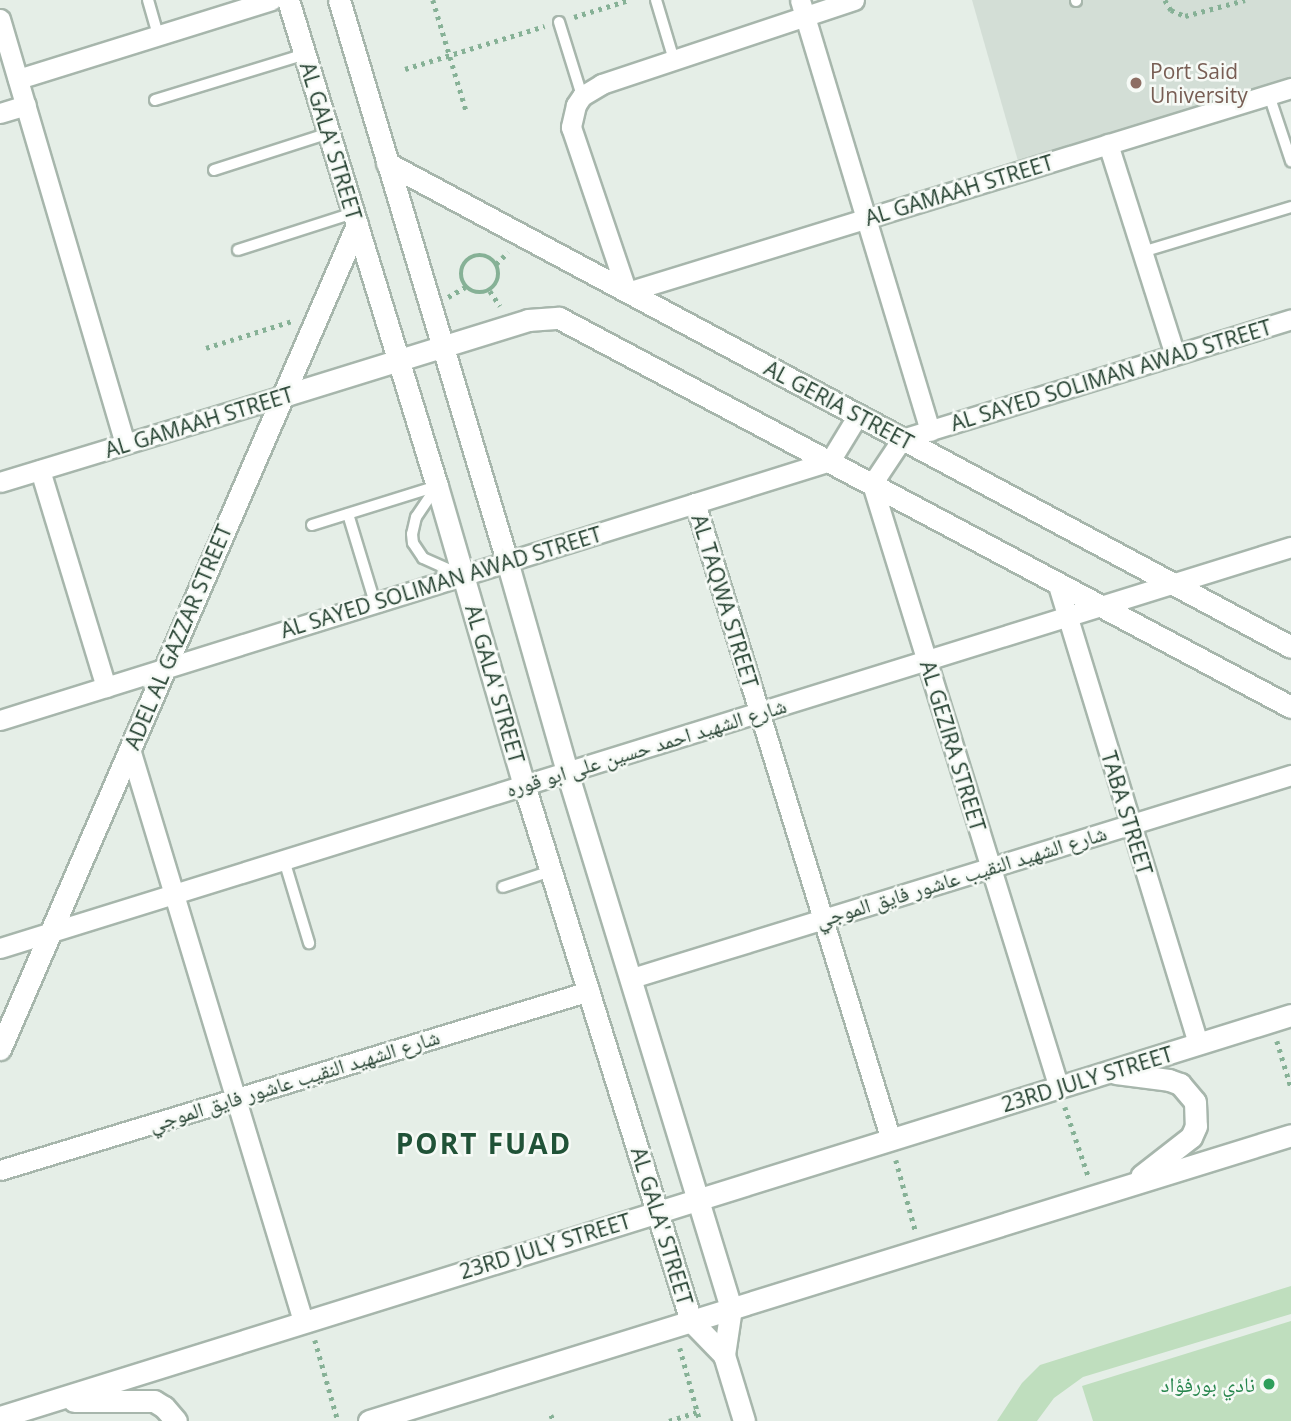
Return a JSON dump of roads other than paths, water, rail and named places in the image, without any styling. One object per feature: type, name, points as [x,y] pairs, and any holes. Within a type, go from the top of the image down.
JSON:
[{"type":"main road","name":"AL GALA' STREET","points":[[288,0],[464,575],[524,785],[658,1212],[683,1324],[724,1355]]},
{"type":"main road","name":"AL GALA' STREET","points":[[339,0],[507,561],[567,772],[731,1308],[724,1355],[744,1421]]},
{"type":"main road","name":"AL GERIA STREET","points":[[387,163],[1291,648]]},
{"type":"main road","name":"ADEL AL GAZZAR STREET","points":[[0,1048],[319,312],[355,219]]},
{"type":"main road","points":[[443,347],[528,320],[559,318],[1291,708]]},
{"type":"main road","name":"AL GAMAAH STREET","points":[[283,396],[443,347]]},
{"type":"main road","name":"23RD JULY STREET","points":[[0,1417],[1281,1018]]},
{"type":"main road","points":[[1107,1072],[1180,1084],[1195,1102],[1197,1114],[1196,1126],[1184,1145],[1125,1187]]},
{"type":"main road","points":[[369,1421],[1094,1196],[1290,1140]]},
{"type":"main road","points":[[49,1402],[142,1399],[164,1407],[176,1421]]},
{"type":"street","points":[[18,79],[271,0]]},
{"type":"street","points":[[627,292],[571,127],[576,105],[582,96],[602,85],[674,61],[802,8],[853,0]]},
{"type":"street","points":[[802,8],[930,431]]},
{"type":"street","points":[[0,19],[125,444]]},
{"type":"street","name":"AL GAMAAH STREET","points":[[627,292],[1291,88]]},
{"type":"street","points":[[0,113],[26,106]]},
{"type":"street","points":[[1108,144],[1175,355]]},
{"type":"street","name":"AL SAYED SOLIMAN AWAD STREET","points":[[902,439],[1291,319]]},
{"type":"street","name":"AL GAMAAH STREET","points":[[0,482],[283,396]]},
{"type":"street","points":[[830,461],[858,415]]},
{"type":"street","points":[[872,484],[902,439]]},
{"type":"street","name":"AL SAYED SOLIMAN AWAD STREET","points":[[0,720],[830,461]]},
{"type":"street","points":[[40,470],[106,687]]},
{"type":"street","name":"AL GEZIRA STREET","points":[[872,484],[1059,1088]]},
{"type":"street","name":"AL TAQWA STREET","points":[[695,503],[891,1140]]},
{"type":"street","name":"شارع الشهيد احمد حسين على ابو قوره","points":[[0,948],[1291,547]]},
{"type":"street","name":"TABA STREET","points":[[1057,582],[1198,1044]]},
{"type":"street","points":[[130,749],[306,1320]]},
{"type":"street","name":"شارع الشهيد النقيب عاشور فايق الموجي","points":[[632,978],[1291,775]]},
{"type":"street","name":"شارع الشهيد النقيب عاشور فايق الموجي","points":[[0,1170],[589,991]]},
{"type":"lane","points":[[148,0],[158,35]]},
{"type":"lane","points":[[656,0],[674,61]]},
{"type":"lane","points":[[559,22],[582,96]]},
{"type":"lane","points":[[155,100],[304,54]]},
{"type":"lane","points":[[1269,95],[1291,162]]},
{"type":"lane","points":[[214,170],[329,133]]},
{"type":"lane","points":[[1142,252],[1291,208]]},
{"type":"lane","points":[[238,250],[355,219]]},
{"type":"lane","points":[[312,525],[437,486]]},
{"type":"lane","points":[[437,486],[416,517],[413,543],[424,558],[464,575]]},
{"type":"lane","points":[[348,514],[375,603]]},
{"type":"lane","points":[[284,860],[309,943]]},
{"type":"lane","points":[[503,887],[552,871]]},
{"type":"place","name":"Port Said University","points":[[1136,83]]},
{"type":"place","name":"نادي بورفؤاد","points":[[1269,1384]]},
{"type":"district","name":"PORT FUAD","points":[[484,1143]]}]
